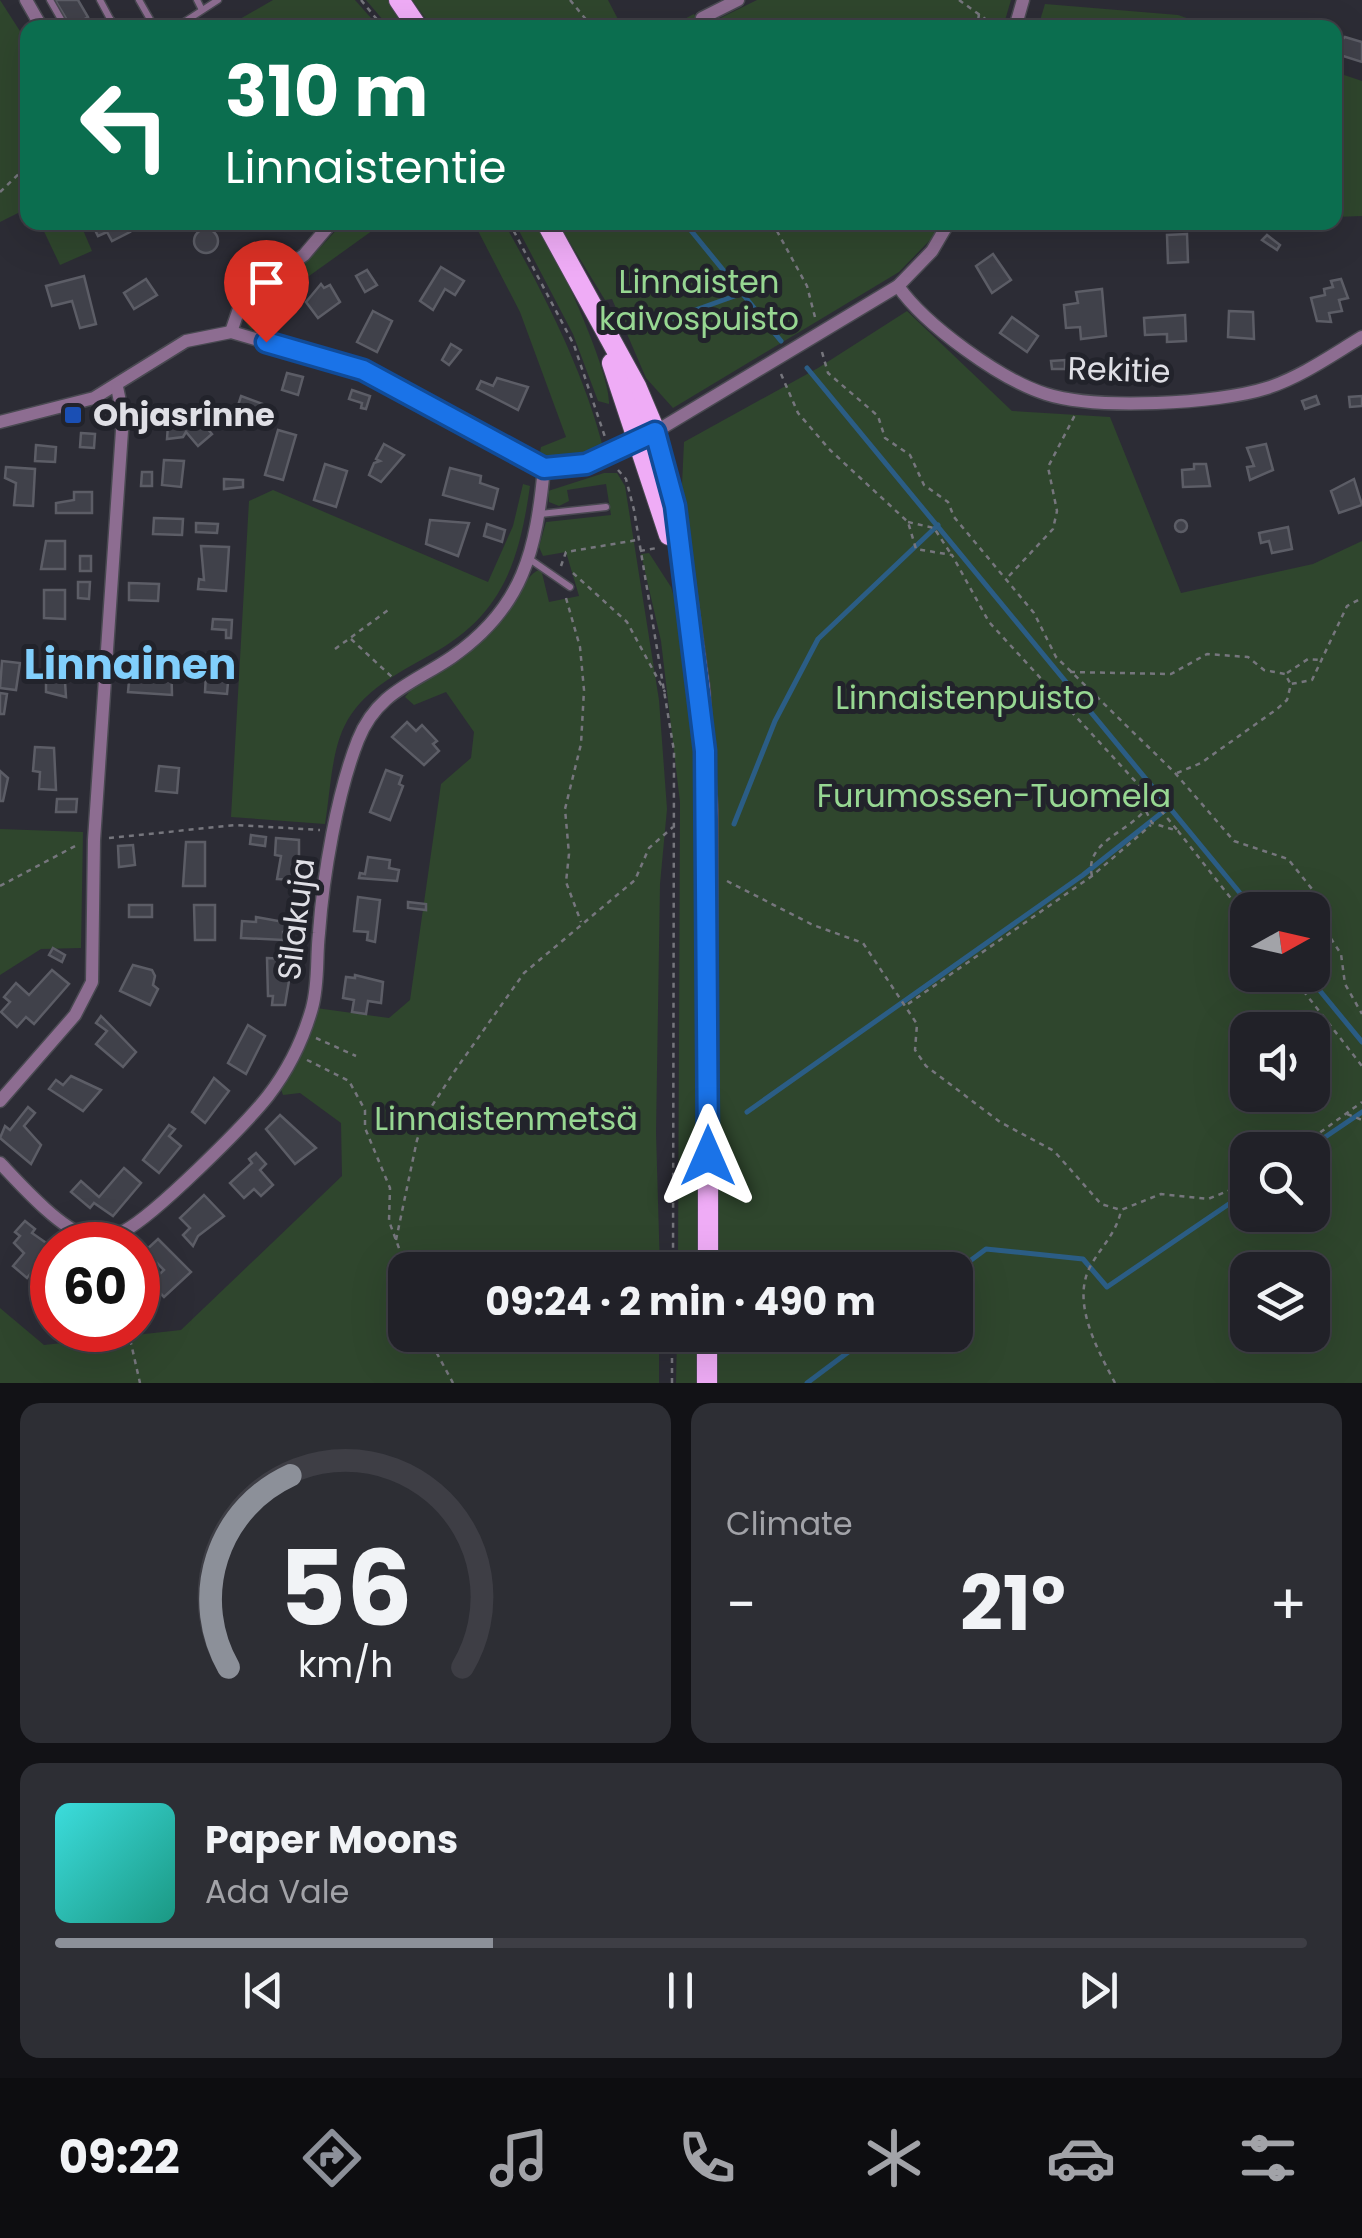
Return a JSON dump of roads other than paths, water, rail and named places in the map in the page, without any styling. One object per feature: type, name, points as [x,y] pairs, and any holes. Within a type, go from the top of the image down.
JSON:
[{"type":"main road","points":[[550,230],[594,314],[647,436],[683,578],[700,689],[708,878],[708,1252]]},
{"type":"main road","points":[[707,1383],[708,1352]]},
{"type":"street","points":[[702,18],[738,0]]},
{"type":"street","points":[[232,332],[243,298],[304,256],[325,230]]},
{"type":"street","points":[[0,422],[94,398],[186,341],[232,332],[363,370],[544,468],[563,468],[611,455],[820,341],[898,286],[932,251],[944,230]]},
{"type":"street","name":"Rekitie","points":[[898,286],[927,317],[1003,374],[1048,395],[1084,400],[1175,401],[1243,394],[1294,376],[1362,338]]},
{"type":"street","points":[[0,1101],[75,1015],[92,982],[94,840],[124,416],[117,387]]},
{"type":"street","name":"Silakuja","points":[[0,1163],[70,1227],[86,1236],[116,1234],[145,1215],[244,1122],[294,1056],[304,1033],[320,970],[318,939],[326,871],[346,780],[370,720],[399,685],[452,656],[503,611],[531,560],[544,468]]},
{"type":"lane","points":[[197,0],[202,10]]},
{"type":"lane","points":[[187,20],[218,0]]},
{"type":"lane","points":[[540,514],[606,507]]},
{"type":"lane","points":[[531,560],[570,587]]},
{"type":"waterway","points":[[691,230],[781,341]]},
{"type":"waterway","points":[[645,328],[743,293]]},
{"type":"waterway","points":[[807,368],[1239,892]]},
{"type":"waterway","points":[[734,824],[775,721],[818,639],[938,525]]},
{"type":"waterway","points":[[747,1112],[1083,875],[1169,807]]},
{"type":"waterway","points":[[1321,992],[1362,1042]]},
{"type":"waterway","points":[[1330,1134],[1362,1112]]},
{"type":"waterway","points":[[973,1259],[986,1249],[1083,1259],[1107,1287],[1230,1203]]},
{"type":"waterway","points":[[807,1383],[848,1352]]},
{"type":"place","name":"Ohjasrinne","points":[[73,415]]},
{"type":"district","name":"Linnainen","points":[[130,664]]},
{"type":"park label","name":"Linnaisten kaivospuisto","points":[[699,300]]},
{"type":"park label","name":"Linnaistenpuisto","points":[[965,698]]},
{"type":"park label","name":"Furumossen-Tuomela","points":[[994,796]]},
{"type":"park label","name":"Linnaistenmetsä","points":[[506,1119]]}]
